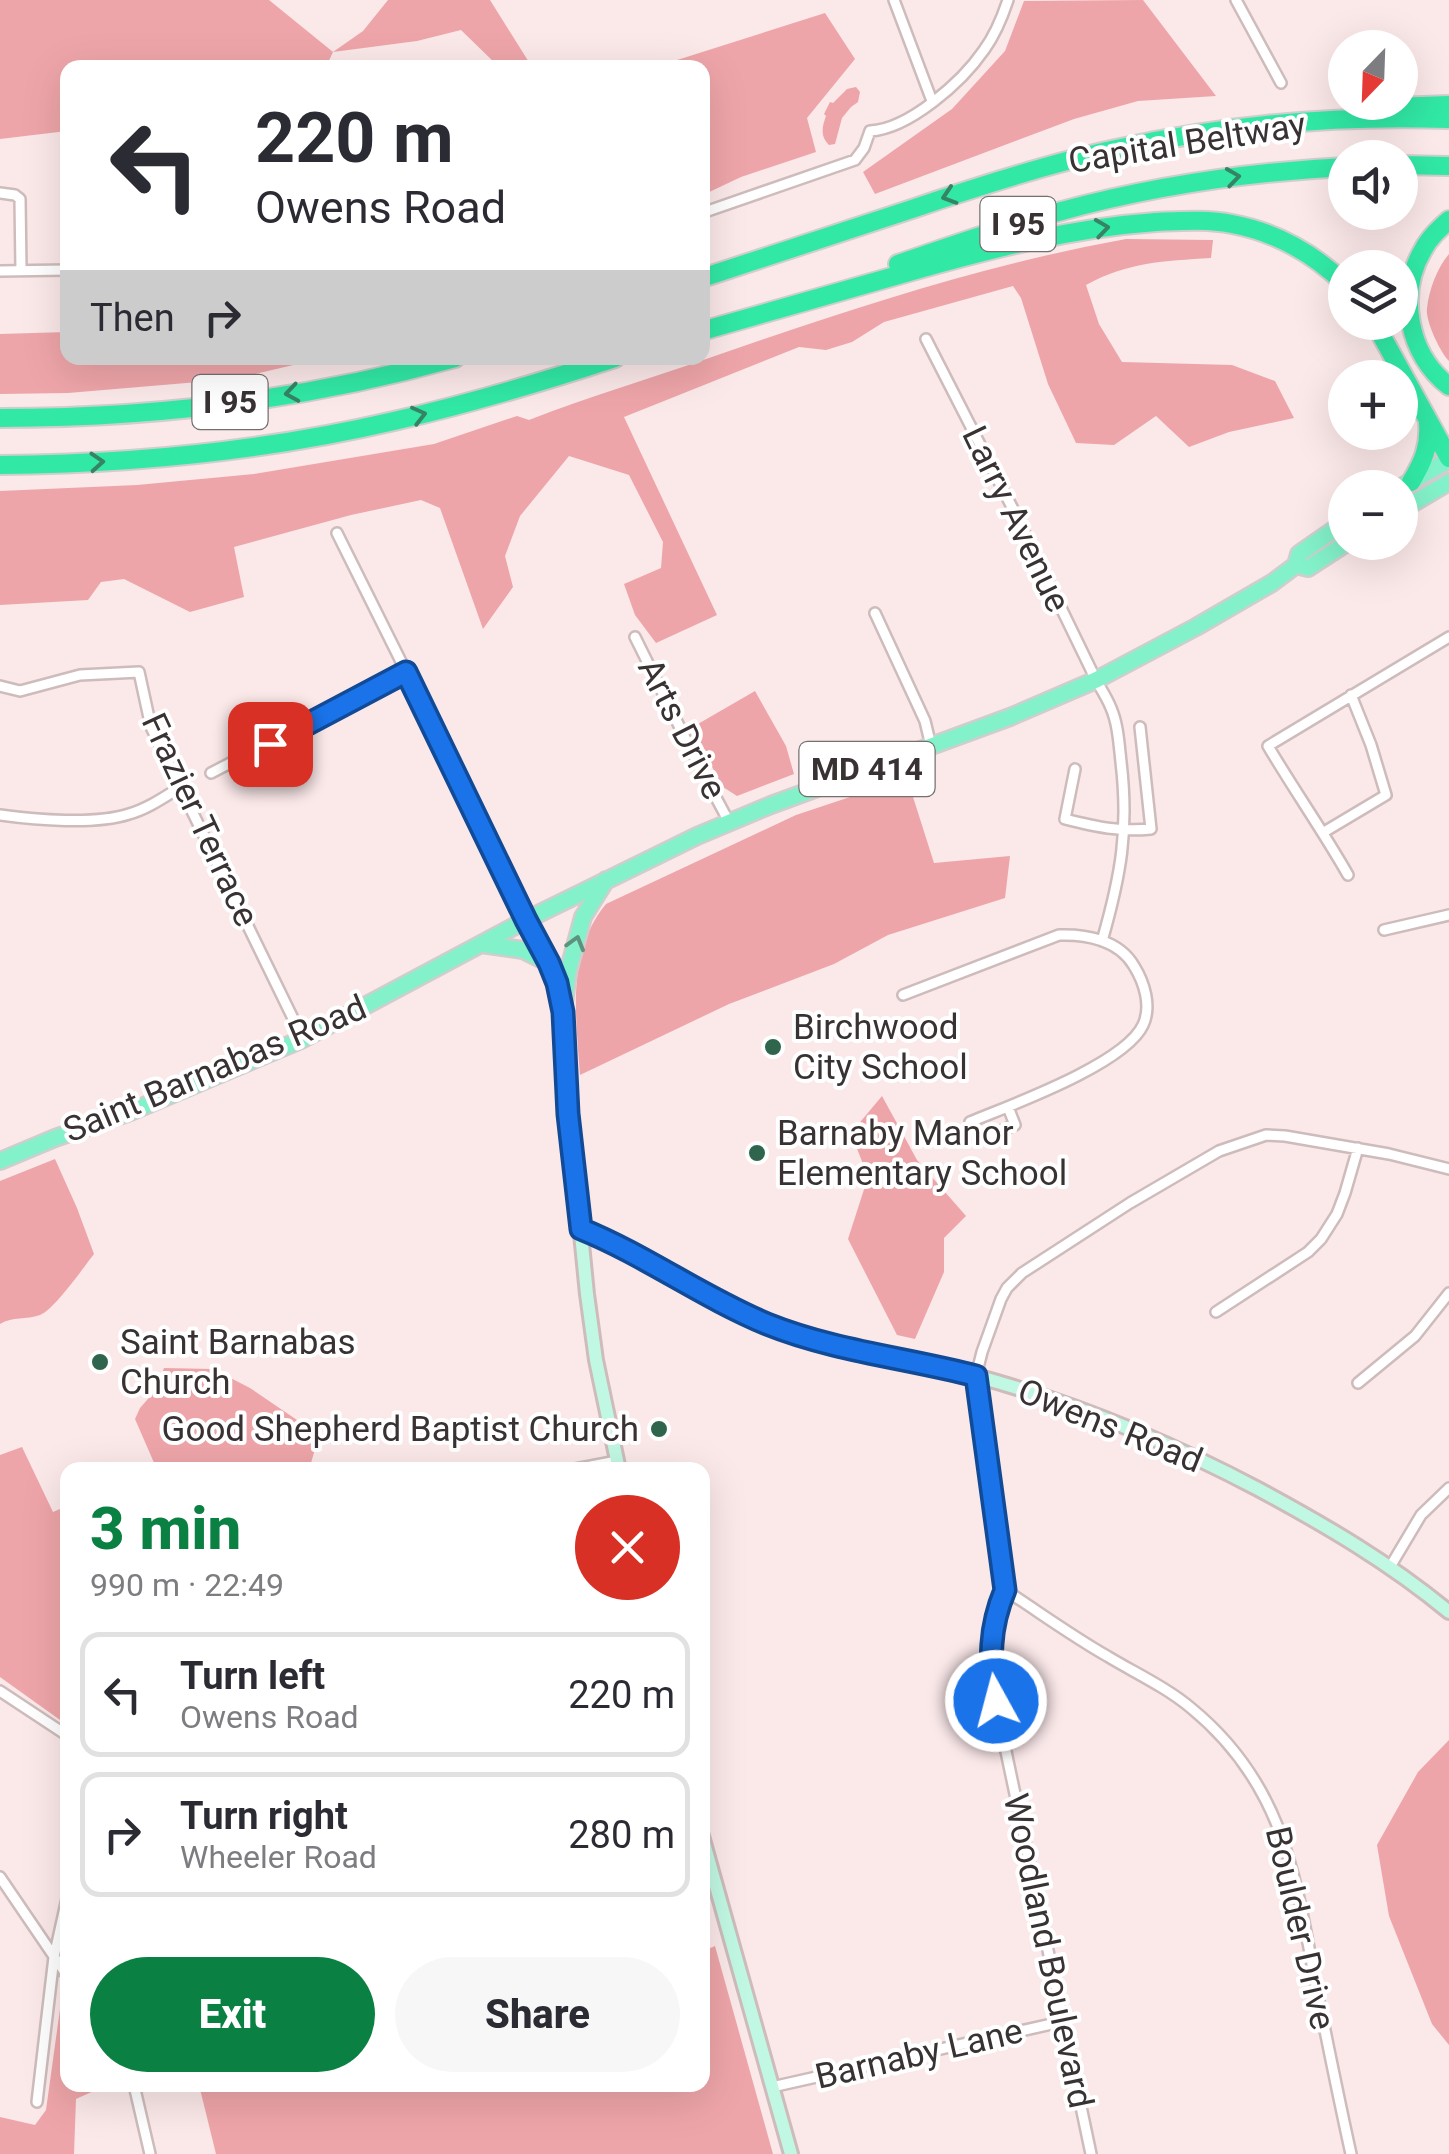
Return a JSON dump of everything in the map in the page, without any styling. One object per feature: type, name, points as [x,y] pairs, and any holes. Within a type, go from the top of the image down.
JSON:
[{"type":"highway","points":[[1179,136],[1297,115],[1449,105]]},
{"type":"highway","name":"Capital Beltway","points":[[710,275],[996,181],[1114,149],[1179,136],[1297,122],[1449,119]]},
{"type":"highway","points":[[1418,165],[1449,166]]},
{"type":"highway","name":"Capital Beltway","points":[[710,326],[1058,212],[1202,181],[1328,167]]},
{"type":"highway","points":[[1449,220],[1423,249],[1415,266],[1408,309],[1418,349],[1428,366],[1449,386]]},
{"type":"highway","points":[[710,327],[982,252],[1134,224],[1209,221],[1248,227],[1293,245],[1328,269]]},
{"type":"highway","points":[[1384,340],[1449,459]]},
{"type":"highway","name":"I 95","points":[[0,418],[208,406],[324,388],[424,365]]},
{"type":"highway","name":"I 95","points":[[0,465],[144,459],[292,441],[454,407],[592,365]]},
{"type":"highway","points":[[1417,470],[1428,444],[1428,418]]},
{"type":"main road","points":[[1418,478],[1449,459]]},
{"type":"main road","points":[[1418,500],[1449,482]]},
{"type":"main road","name":"Saint Barnabas Road","points":[[0,1162],[303,1039],[526,920],[729,822],[1096,680],[1272,582],[1296,566],[1299,554],[1328,534]]},
{"type":"main road","name":"Saint Barnabas Road","points":[[1296,566],[1308,568],[1328,555]]},
{"type":"main road","points":[[563,1012],[568,972],[583,917],[606,880]]},
{"type":"main road","points":[[482,944],[523,950],[549,963]]},
{"type":"street","points":[[894,0],[932,101]]},
{"type":"street","points":[[710,209],[855,160],[870,131],[899,124],[966,72],[992,37],[1008,0]]},
{"type":"street","points":[[1239,2],[1281,83]]},
{"type":"street","points":[[0,193],[16,195],[20,200],[21,270]]},
{"type":"street","points":[[0,270],[60,270]]},
{"type":"street","name":"Larry Avenue","points":[[926,339],[1111,707],[1118,737],[1125,831],[1116,890],[1102,940]]},
{"type":"street","points":[[337,533],[557,983],[563,1012],[568,1114],[586,1294],[617,1462]]},
{"type":"street","points":[[874,612],[924,721],[931,746]]},
{"type":"street","name":"Arts Drive","points":[[635,637],[729,822]]},
{"type":"street","points":[[1348,876],[1268,746],[1449,637]]},
{"type":"street","name":"Frazier Terrace","points":[[0,686],[20,691],[80,675],[139,672],[151,728],[303,1039]]},
{"type":"street","points":[[210,773],[406,672]]},
{"type":"street","points":[[1324,832],[1386,795],[1351,695]]},
{"type":"street","points":[[1076,769],[1066,819],[1125,831],[1151,828],[1140,727]]},
{"type":"street","points":[[0,815],[116,818],[138,812],[179,788]]},
{"type":"street","points":[[1384,930],[1449,915]]},
{"type":"street","points":[[903,995],[1059,935],[1102,940],[1121,950],[1137,970],[1147,999],[1142,1028],[1130,1042],[1097,1064],[1037,1095],[970,1122],[978,1140],[1015,1125],[1008,1107]]},
{"type":"street","name":"Woodland Boulevard","points":[[1091,2154],[992,1679],[990,1644],[996,1610],[1005,1590],[976,1376],[1001,1299],[1013,1282],[1040,1260],[1219,1151],[1253,1138],[1285,1136],[1390,1154],[1449,1169]]},
{"type":"street","points":[[1216,1312],[1317,1244],[1336,1214],[1358,1148]]},
{"type":"street","name":"Owens Road","points":[[581,1229],[770,1325],[807,1338],[1039,1394],[1160,1440],[1303,1513],[1390,1566],[1449,1612]]},
{"type":"street","points":[[1358,1382],[1416,1336],[1449,1293]]},
{"type":"street","points":[[1390,1566],[1421,1514],[1449,1488]]},
{"type":"street","name":"Boulder Drive","points":[[1005,1590],[1190,1706],[1247,1765],[1274,1815],[1288,1854],[1351,2154]]},
{"type":"street","points":[[0,1691],[60,1731]]},
{"type":"street","points":[[710,1865],[791,2154]]},
{"type":"street","points":[[0,1877],[60,1966]]},
{"type":"street","points":[[37,2102],[60,1931]]},
{"type":"street","name":"Barnaby Lane","points":[[772,2087],[1065,2021]]},
{"type":"street","points":[[136,2092],[150,2154]]},
{"type":"shaded area","points":[[0,0],[269,0],[333,52],[329,60],[60,60],[60,132],[0,139]]},
{"type":"shaded area","points":[[388,0],[490,0],[528,60],[492,60],[461,30],[417,41],[333,52],[363,31]]},
{"type":"shaded area","points":[[1143,0],[1216,96],[1138,101],[1074,119],[875,194],[863,172],[952,109],[1005,51],[1024,1]]},
{"type":"shaded area","points":[[825,13],[855,59],[807,118],[816,152],[710,192],[710,60],[677,60]]},
{"type":"shaded area","points":[[856,87],[860,92],[858,102],[842,118],[835,144],[829,145],[823,135],[824,114],[830,102]]},
{"type":"shaded area","points":[[1126,239],[1213,240],[1211,258],[1131,267],[1086,285],[1099,324],[1122,362],[1232,365],[1275,381],[1294,418],[1229,432],[1189,447],[1156,416],[1114,445],[1076,443],[1048,384],[1021,298],[1013,286],[884,322],[852,342],[826,350],[799,347],[624,417],[717,615],[656,643],[635,615],[624,584],[661,568],[663,542],[629,475],[569,456],[520,516],[505,556],[513,587],[483,629],[440,508],[421,500],[234,547],[244,597],[190,612],[124,579],[101,582],[88,600],[0,605],[0,491],[137,485],[254,474],[434,444],[517,416],[529,420],[688,365],[710,365],[710,357],[915,290]]},
{"type":"shaded area","points":[[1449,254],[1449,361],[1434,336],[1427,308],[1434,280]]},
{"type":"shaded area","points":[[60,332],[60,365],[293,365],[234,379],[68,393],[0,394],[0,334]]},
{"type":"shaded area","points":[[755,691],[786,746],[794,774],[737,796],[723,787],[691,728]]},
{"type":"shaded area","points":[[907,778],[934,863],[1010,856],[1005,898],[888,935],[834,964],[729,1004],[580,1075],[576,1008],[579,964],[593,923],[606,904],[796,815]]},
{"type":"shaded area","points":[[882,1096],[917,1160],[966,1216],[944,1238],[944,1272],[915,1339],[897,1335],[848,1239],[868,1177],[851,1133]]},
{"type":"shaded area","points":[[55,1159],[94,1254],[46,1312],[0,1324],[0,1181]]},
{"type":"shaded area","points":[[164,1368],[213,1369],[250,1388],[319,1435],[311,1462],[154,1462],[135,1419],[154,1392]]},
{"type":"shaded area","points":[[22,1447],[53,1512],[60,1509],[60,1720],[0,1677],[0,1455]]},
{"type":"shaded area","points":[[1449,1740],[1449,2045],[1432,2024],[1389,1916],[1377,1845],[1418,1772]]},
{"type":"shaded area","points":[[715,1946],[773,2154],[216,2154],[201,2092],[710,2092],[710,1948]]},
{"type":"shaded area","points":[[60,2009],[60,2092],[92,2092],[76,2099],[74,2154],[0,2154],[0,2117],[35,2125],[46,2110]]},
{"type":"place","name":"Birchwood City School","points":[[773,1047]]},
{"type":"place","name":"Barnaby Manor Elementary School","points":[[757,1153]]},
{"type":"place","name":"Saint Barnabas Church","points":[[100,1362]]},
{"type":"place","name":"Good Shepherd Baptist Church","points":[[659,1429]]},
{"type":"route","points":[[270,744],[406,672],[557,983],[563,1012],[568,1114],[581,1229],[770,1325],[830,1344],[976,1376],[1005,1590],[996,1610],[990,1644],[996,1701]]}]
